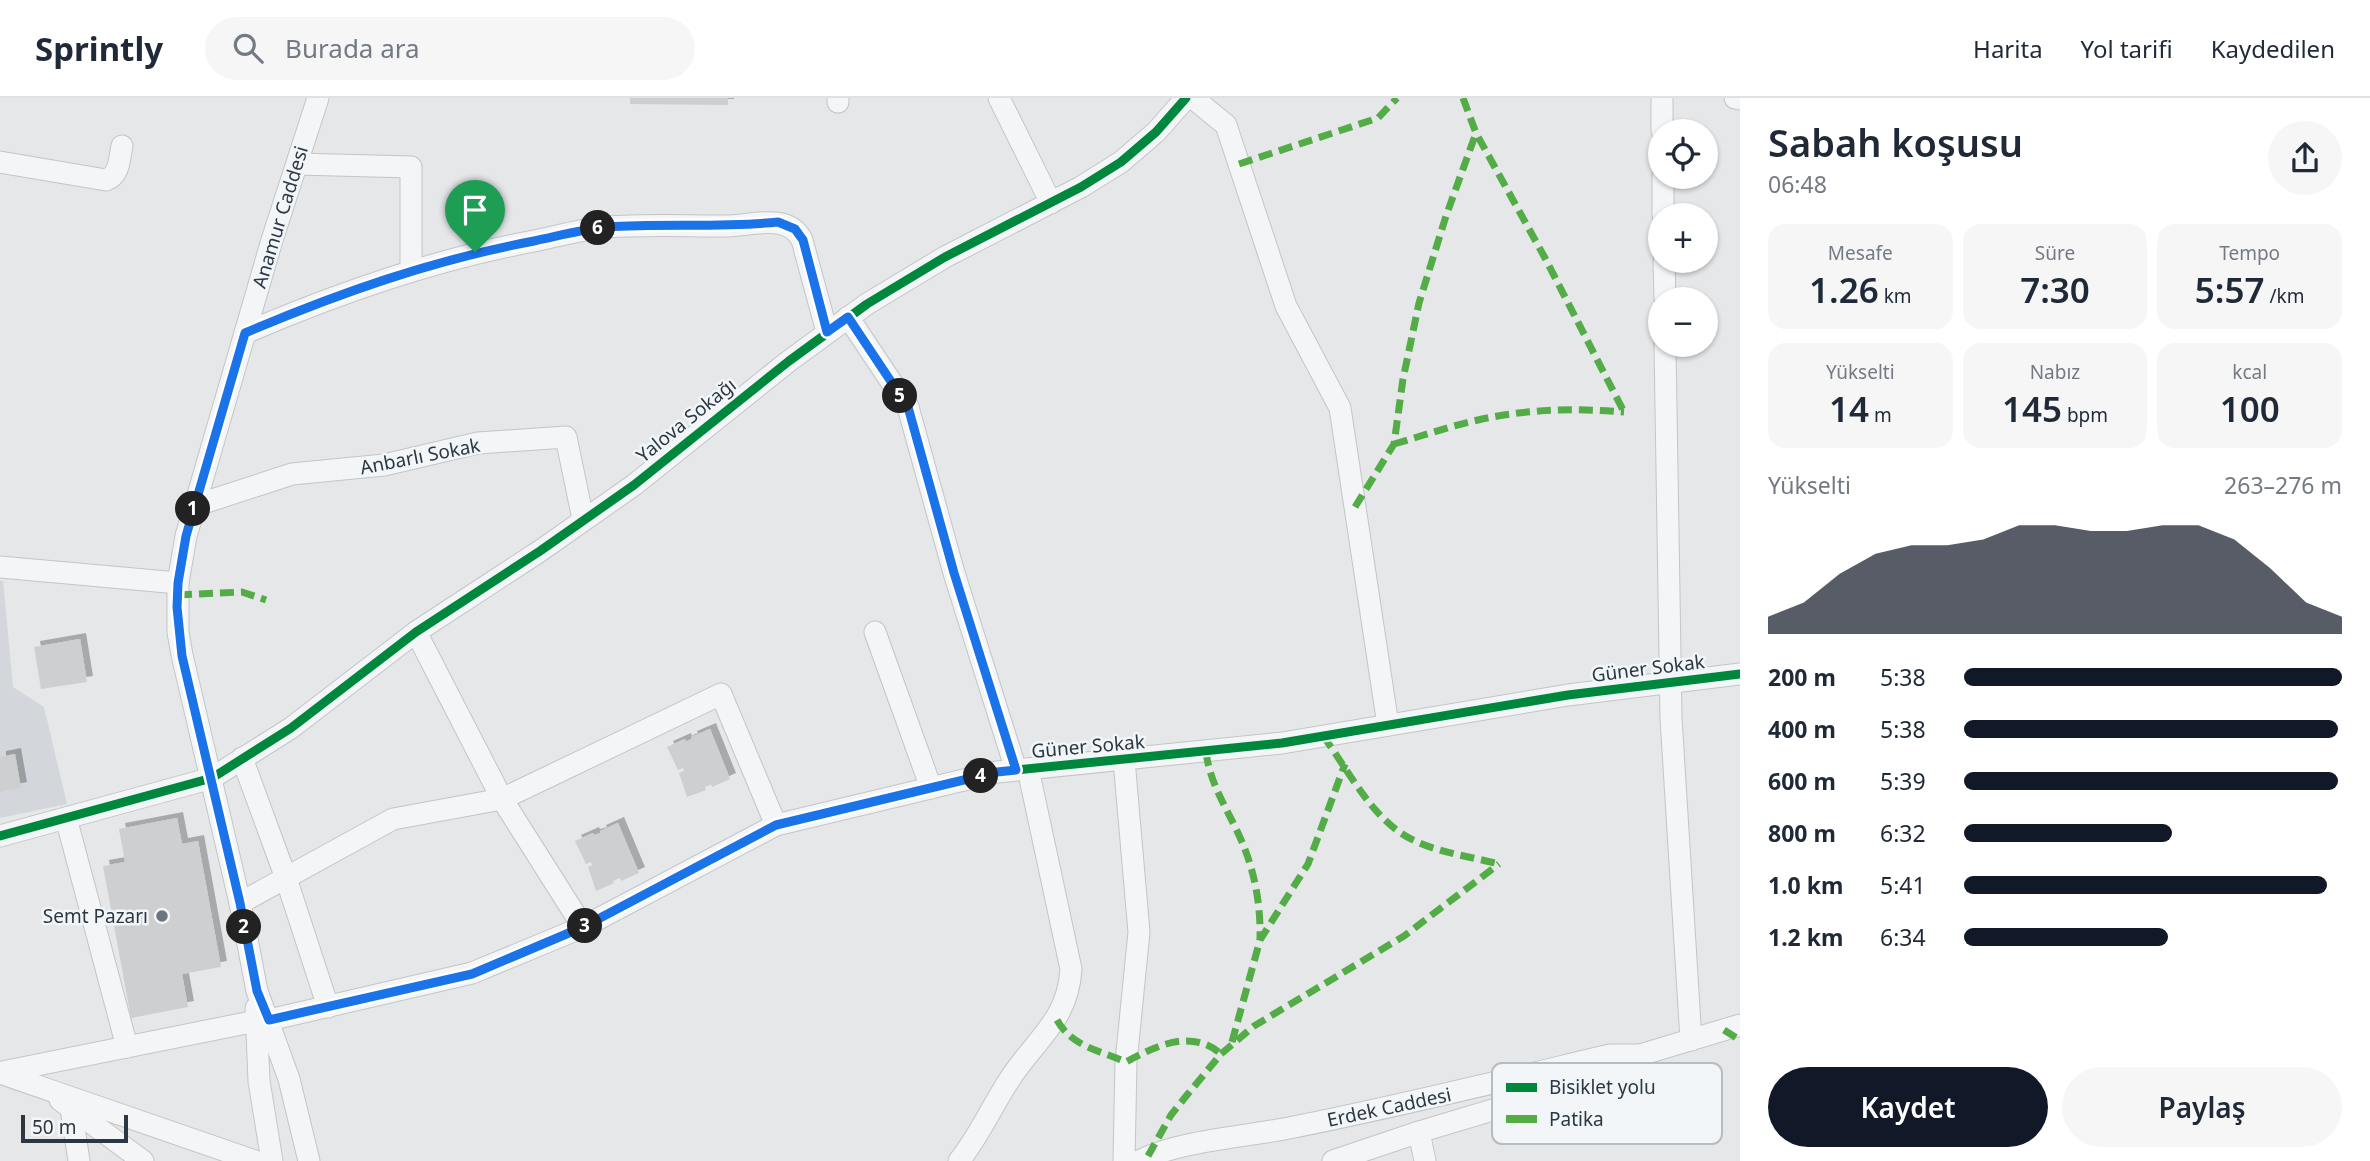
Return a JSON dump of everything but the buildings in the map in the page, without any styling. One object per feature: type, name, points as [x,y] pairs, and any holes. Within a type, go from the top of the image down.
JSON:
[{"type":"street","name":"Anamur Caddesi","points":[[272,1161],[259,1081],[262,1021],[240,903],[182,656],[178,632],[178,583],[194,506],[318,98]]},
{"type":"street","points":[[999,98],[1051,203]]},
{"type":"street","name":"Yalova Sokağı","points":[[0,836],[212,778],[291,728],[416,632],[540,551],[634,485],[848,317],[945,257],[1081,187],[1121,162],[1156,132],[1186,98]]},
{"type":"street","points":[[1193,98],[1226,125],[1286,306],[1340,408],[1388,725]]},
{"type":"street","points":[[1662,98],[1662,119]]},
{"type":"street","points":[[0,162],[106,180],[117,171],[122,146]]},
{"type":"street","points":[[296,164],[411,167],[411,270]]},
{"type":"street","points":[[245,333],[342,293],[475,252],[606,227],[784,223],[795,229],[803,240],[827,332]]},
{"type":"street","points":[[848,317],[908,407],[954,573],[1022,769],[1071,969],[1065,1004],[1055,1023],[1019,1064],[978,1135],[959,1161]]},
{"type":"street","points":[[1665,357],[1671,683],[1691,1040]]},
{"type":"street","name":"Anbarlı Sokak","points":[[194,506],[292,474],[384,465],[478,443],[566,436],[583,519]]},
{"type":"street","points":[[0,567],[178,583]]},
{"type":"street","points":[[416,632],[502,799],[583,927]]},
{"type":"street","points":[[875,632],[931,788]]},
{"type":"street","name":"Güner Sokak","points":[[0,1072],[262,1021],[472,974],[583,927],[776,825],[997,772],[1282,743],[1568,695],[1740,674]]},
{"type":"street","points":[[240,903],[393,819],[502,799],[721,694],[776,825]]},
{"type":"street","points":[[242,758],[286,878],[328,1007]]},
{"type":"street","points":[[1124,760],[1139,932],[1126,1062],[1124,1161]]},
{"type":"street","points":[[66,818],[127,1047]]},
{"type":"street","points":[[262,1021],[295,1100],[309,1161]]},
{"type":"street","name":"Erdek Caddesi","points":[[1577,1063],[1610,1055],[1640,1055],[1740,1025]]},
{"type":"street","name":"Erdek Caddesi","points":[[1629,1063],[1640,1055]]},
{"type":"street","points":[[0,1072],[255,1161]]},
{"type":"street","name":"Erdek Caddesi","points":[[1139,1161],[1148,1156],[1207,1142],[1384,1109],[1492,1083]]},
{"type":"street","points":[[41,1087],[143,1161]]},
{"type":"street","points":[[71,1108],[79,1161]]},
{"type":"street","name":"Erdek Caddesi","points":[[1333,1161],[1492,1110]]},
{"type":"street","points":[[1419,1132],[1425,1161]]},
{"type":"shaded area","points":[[0,581],[3,581],[13,687],[44,707],[67,804],[0,818]]},
{"type":"marked path","points":[[1239,164],[1378,118],[1397,98]]},
{"type":"marked path","points":[[1463,98],[1476,133],[1545,258],[1624,412]]},
{"type":"marked path","points":[[1355,507],[1394,444],[1403,379],[1419,303],[1476,133]]},
{"type":"marked path","points":[[1394,444],[1496,416],[1569,410],[1624,412]]},
{"type":"marked path","points":[[178,595],[242,592],[266,600]]},
{"type":"marked path","points":[[1323,736],[1363,795],[1400,833],[1435,849],[1499,864]]},
{"type":"marked path","points":[[1206,752],[1214,784],[1244,846],[1252,872],[1258,899],[1260,940]]},
{"type":"marked path","points":[[1232,1042],[1260,940],[1308,864],[1345,764]]},
{"type":"marked path","points":[[1148,1156],[1171,1115],[1187,1095],[1221,1054],[1254,1026],[1404,936],[1499,864]]},
{"type":"marked path","points":[[1057,1020],[1078,1042],[1126,1062],[1149,1050],[1174,1042],[1198,1042],[1221,1054]]},
{"type":"marked path","points":[[1724,1030],[1740,1040]]},
{"type":"cycle path","points":[[0,836],[212,778],[291,728],[416,632],[540,551],[634,485],[789,361],[867,304],[945,257],[1081,187],[1121,162],[1156,132],[1186,98]]},
{"type":"cycle path","points":[[269,1020],[472,973],[583,927],[776,825],[997,772],[1282,743],[1568,695],[1740,674]]},
{"type":"place","name":"Semt Pazarı","points":[[162,916]]},
{"type":"route","points":[[778,222],[795,229],[803,240],[827,332],[848,317],[908,407],[954,573],[1016,770],[997,772],[776,825],[583,927],[472,974],[269,1020],[257,991],[240,903],[182,656],[177,607],[186,536],[245,333],[342,293],[475,252],[606,227],[737,226],[778,222]]}]
